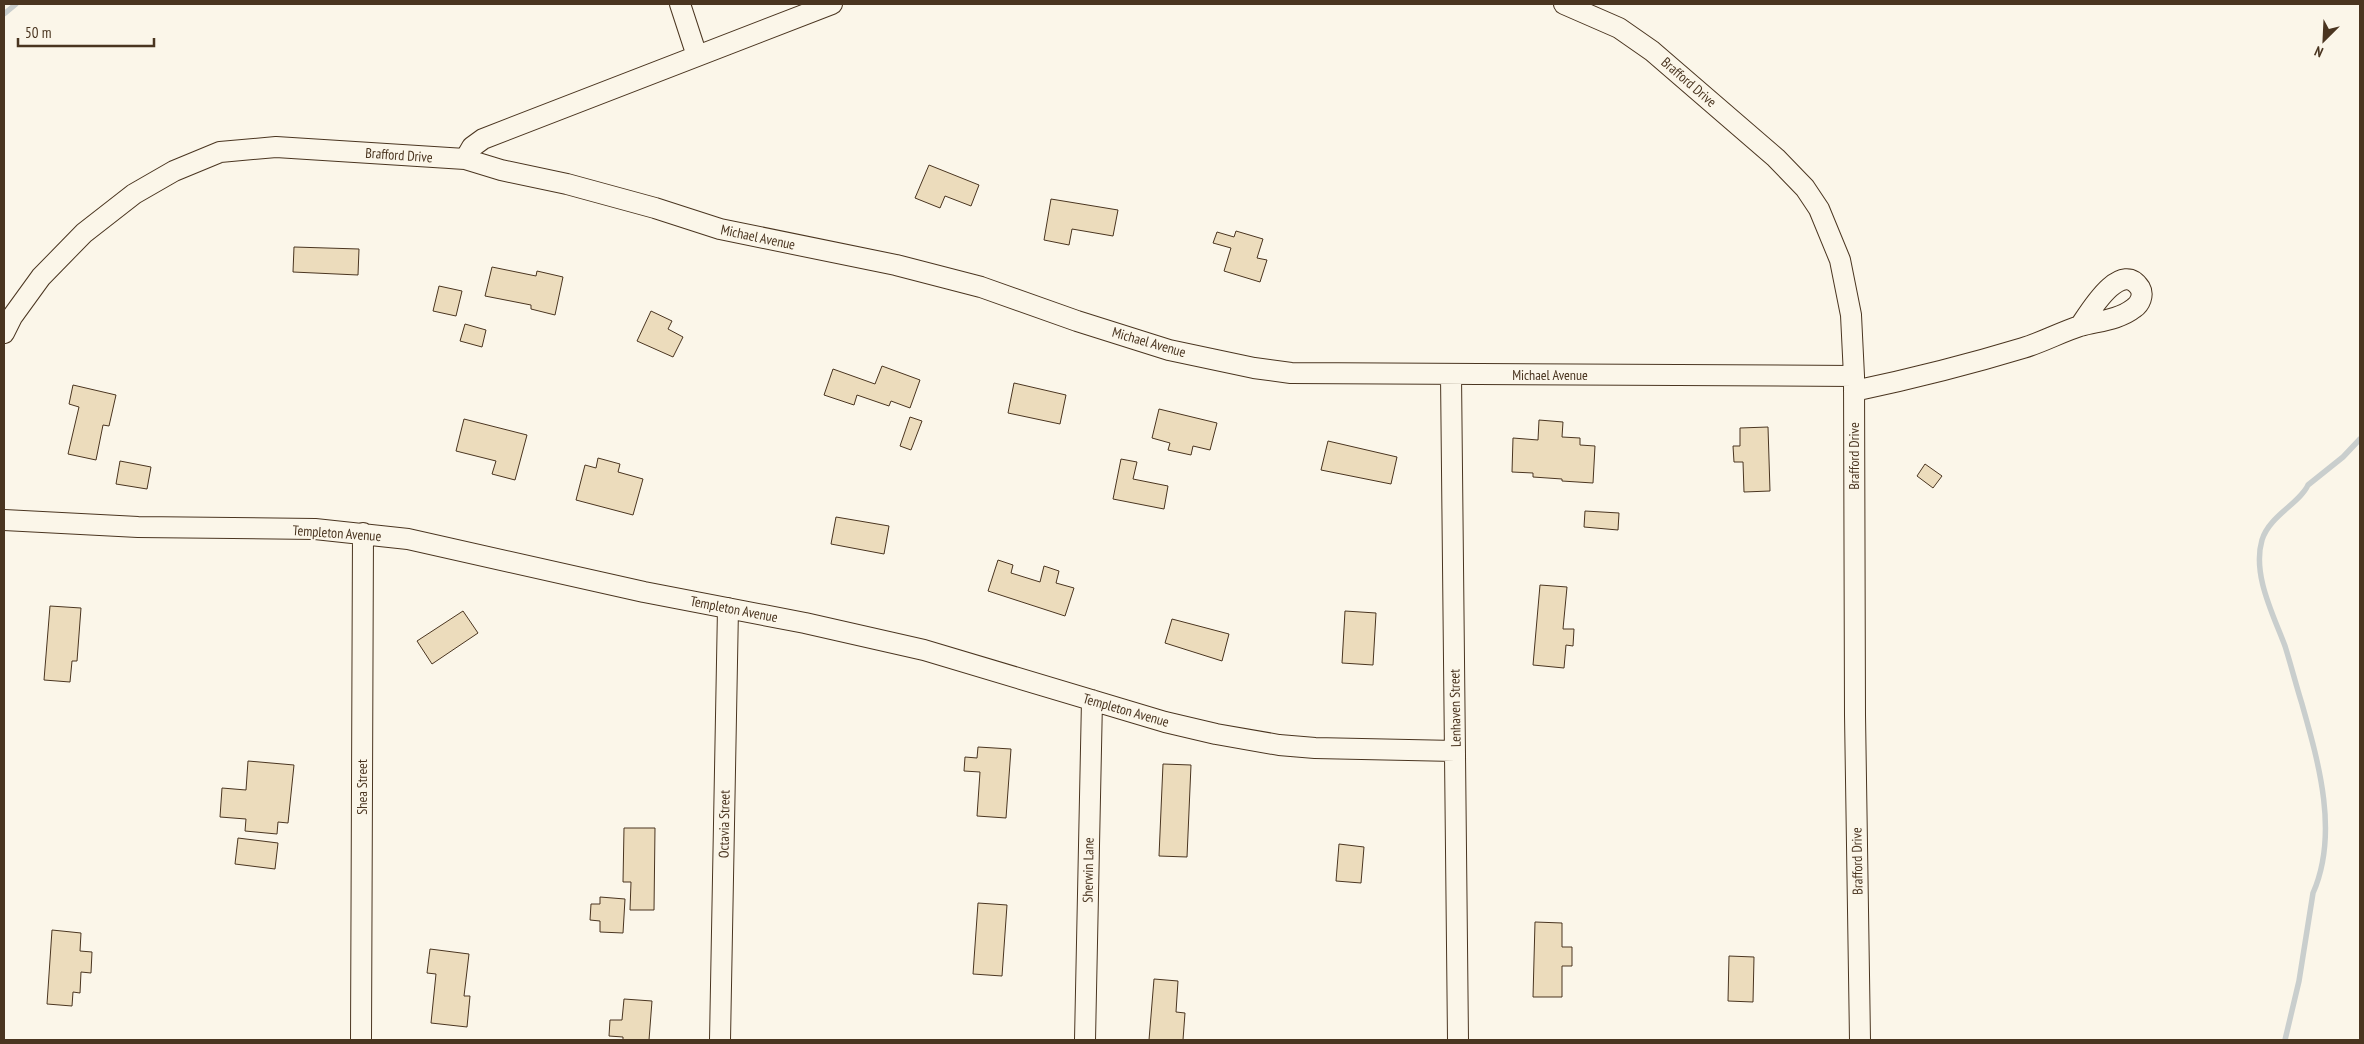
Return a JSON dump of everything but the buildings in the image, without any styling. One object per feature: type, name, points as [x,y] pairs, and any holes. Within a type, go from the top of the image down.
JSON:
[{"type":"street","points":[[680,4],[697,56]]},
{"type":"street","points":[[465,159],[472,147],[483,139],[832,4]]},
{"type":"street","name":"Brafford Drive","points":[[1564,4],[1619,28],[1652,51],[1776,158],[1805,188],[1823,217],[1840,260],[1851,315],[1854,384],[1860,1040]]},
{"type":"street","name":"Brafford Drive","points":[[4,333],[12,316],[41,277],[84,233],[134,194],[154,182],[174,171],[220,152],[276,147],[465,159]]},
{"type":"street","name":"Michael Avenue","points":[[465,159],[501,170],[567,184],[655,208],[720,229],[896,265],[981,288],[1169,350],[1254,368],[1292,373],[1854,384],[1926,376],[2025,348],[2080,326]]},
{"type":"street","name":"Lenhaven Street","points":[[1451,375],[1458,1040]]},
{"type":"street","name":"Templeton Avenue","points":[[4,520],[138,527],[315,529],[408,539],[644,592],[805,623],[924,650],[1165,722],[1279,745],[1455,751]]},
{"type":"street","name":"Shea Street","points":[[362,533],[362,1040]]},
{"type":"street","name":"Octavia Street","points":[[720,1040],[728,608]]},
{"type":"street","name":"Sherwin Lane","points":[[1084,1040],[1092,700]]},
{"type":"waterway","points":[[4,14],[16,4]]},
{"type":"waterway","points":[[2285,1040],[2299,981],[2313,893],[2321,870],[2325,847],[2324,799],[2315,751],[2302,704],[2285,646],[2265,594],[2260,566],[2260,553],[2262,540],[2271,524],[2304,492],[2308,485],[2343,457],[2360,439]]}]
